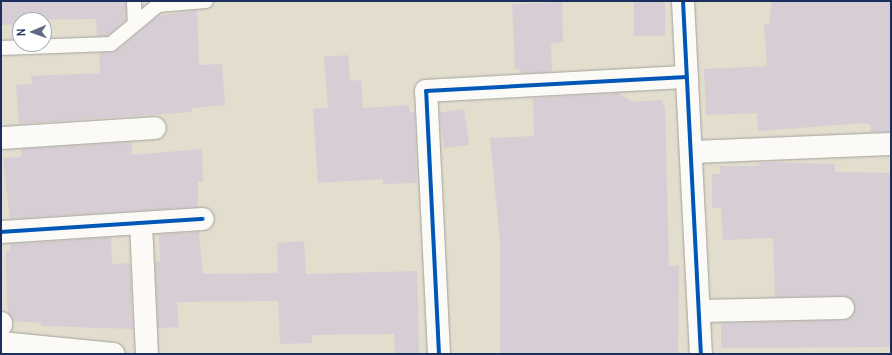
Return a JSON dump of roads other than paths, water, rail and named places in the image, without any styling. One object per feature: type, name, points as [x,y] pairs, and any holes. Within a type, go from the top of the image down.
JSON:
[{"type":"street","points":[[683,1],[701,354]]},
{"type":"street","points":[[438,354],[426,91],[687,77]]},
{"type":"street","points":[[1,138],[155,128]]},
{"type":"street","points":[[690,152],[891,144]]},
{"type":"street","points":[[1,232],[203,219]]},
{"type":"street","points":[[141,223],[147,354]]},
{"type":"street","points":[[699,311],[842,308]]},
{"type":"street","points":[[1,343],[113,354]]},
{"type":"lane","points":[[134,1],[135,24]]},
{"type":"lane","points":[[1,48],[111,44],[158,5],[206,1]]}]
